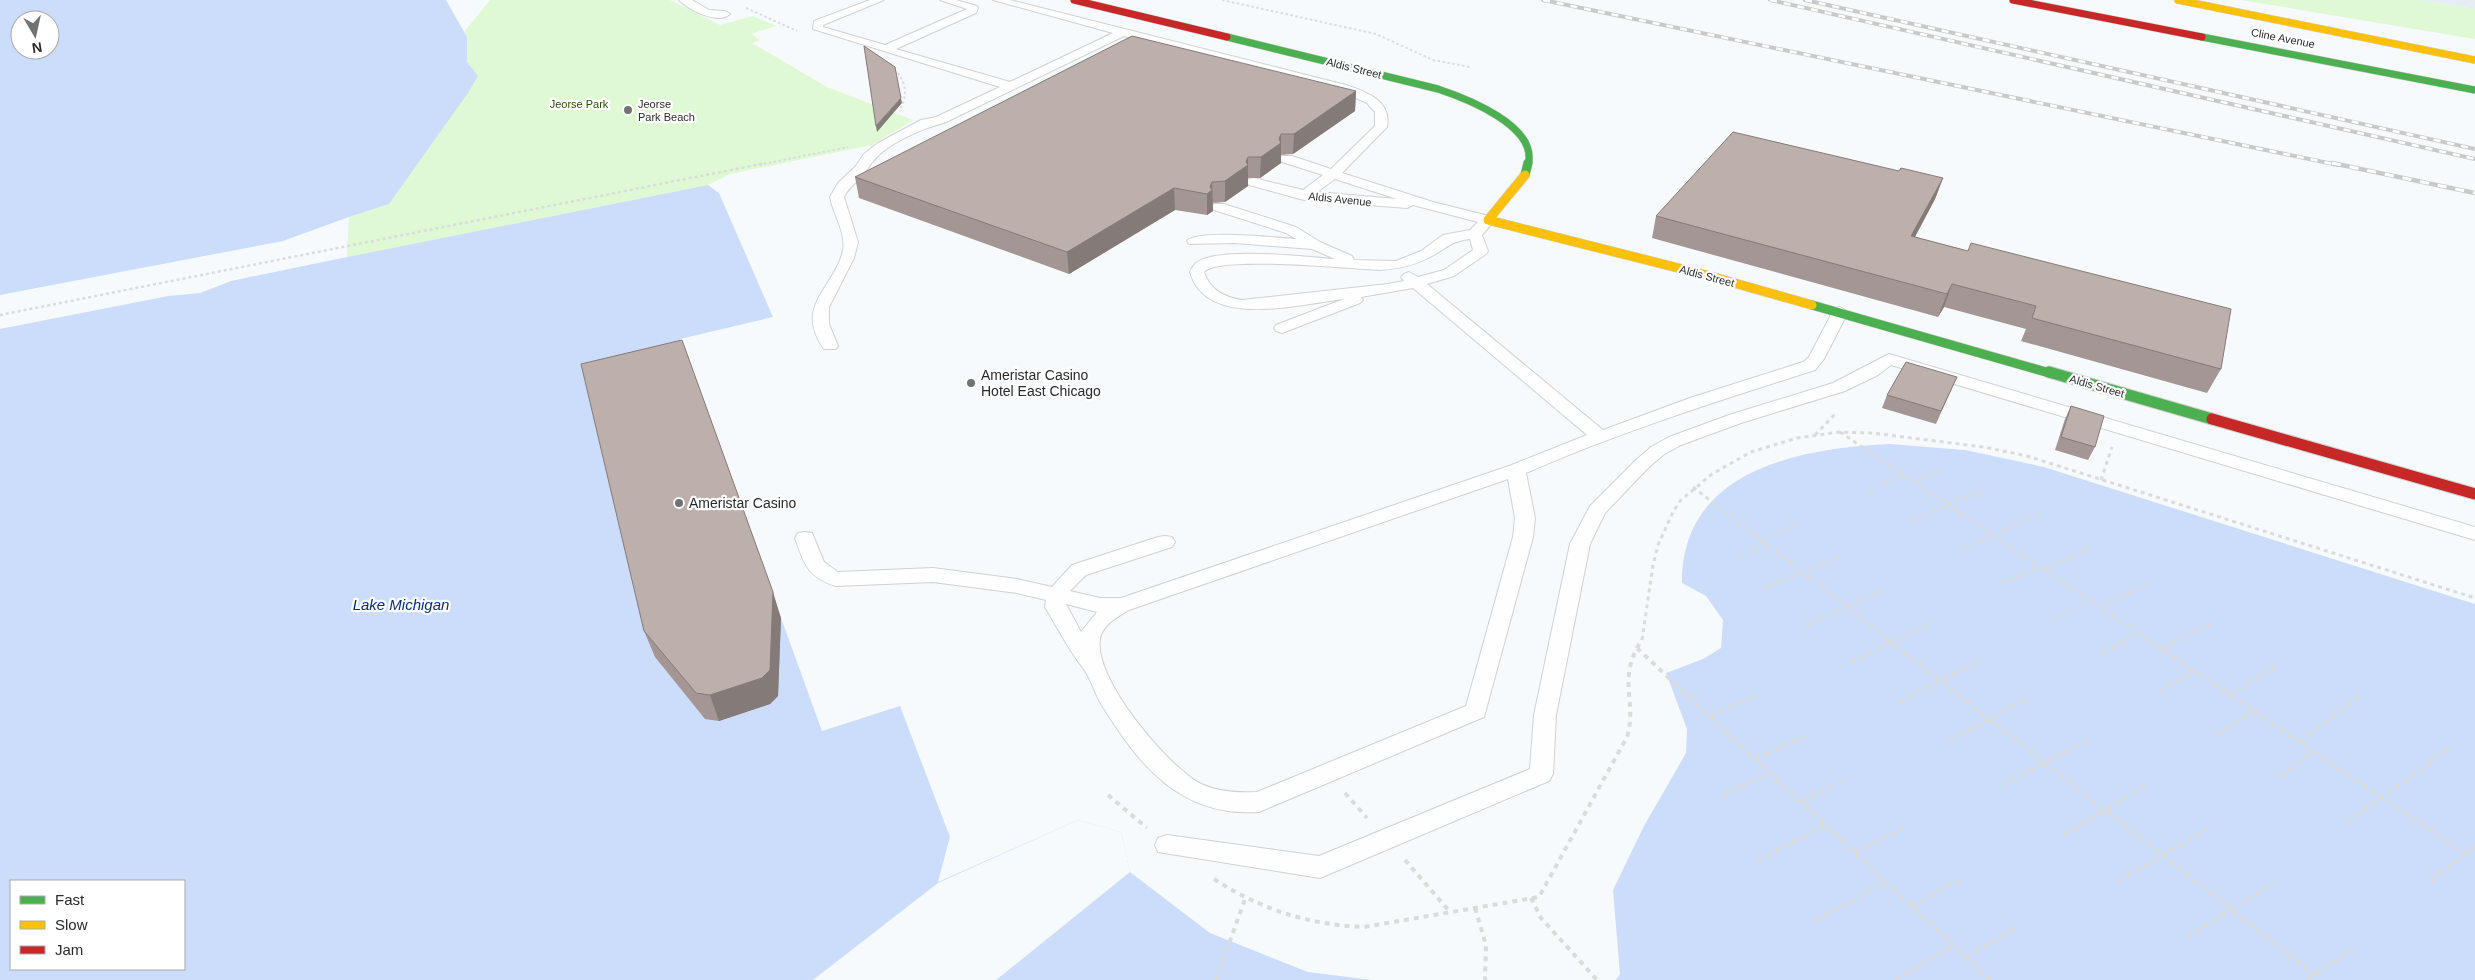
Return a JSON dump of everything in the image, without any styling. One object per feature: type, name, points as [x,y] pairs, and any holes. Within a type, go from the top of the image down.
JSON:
[{"type":"main road","name":"Aldis Street","points":[[1074,0],[1438,89],[1478,104],[1507,122],[1517,132],[1528,151],[1530,162],[1526,173],[1488,220],[1706,275],[1840,312],[2475,494]]},
{"type":"main road","points":[[2013,0],[2475,90]]},
{"type":"main road","points":[[2063,0],[2191,23]]},
{"type":"main road","name":"Cline Avenue","points":[[2178,0],[2475,60]]},
{"type":"main road","points":[[2217,8],[2459,44]]},
{"type":"lane","points":[[684,0],[707,13],[725,14]]},
{"type":"lane","points":[[879,0],[818,23],[818,29],[1011,86]]},
{"type":"lane","points":[[886,49],[972,11],[973,8],[945,0]]},
{"type":"lane","points":[[998,0],[1342,88],[1369,99],[1382,112],[1383,122],[1381,127],[1334,173],[1304,196]]},
{"type":"lane","points":[[830,346],[824,333],[820,308],[846,261],[850,247],[848,230],[837,203],[838,192],[860,170],[869,157],[883,146],[924,123],[940,120],[1123,32]]},
{"type":"lane","name":"Aldis Avenue","points":[[1287,158],[1428,205],[1488,220]]},
{"type":"lane","name":"Aldis Avenue","points":[[1254,182],[1304,196],[1359,202],[1428,205]]},
{"type":"lane","points":[[1219,207],[1291,230],[1315,245],[1362,265]]},
{"type":"lane","points":[[1475,234],[1481,251],[1466,263],[1448,273],[1414,284],[1382,290],[1235,305],[1212,296],[1198,279],[1197,272],[1201,266],[1209,262],[1237,258],[1362,265],[1398,265],[1426,254],[1448,238],[1475,234],[1488,220]]},
{"type":"lane","points":[[1194,241],[1235,239],[1315,245]]},
{"type":"lane","points":[[1398,265],[1414,284],[1600,437]]},
{"type":"lane","points":[[1282,328],[1382,290]]},
{"type":"lane","points":[[1092,666],[1088,651],[1089,639],[1098,623],[1122,605],[1516,470],[1696,402],[1809,366],[1816,360],[1840,312]]},
{"type":"lane","points":[[1167,844],[1320,867],[1541,774],[1545,715],[1580,544],[1597,510],[1642,464],[1657,451],[1675,441],[1735,419],[1839,386],[1872,371],[1889,359],[2475,534]]},
{"type":"lane","points":[[1165,542],[1079,570],[1070,576],[1055,600],[1058,613],[1127,726],[1147,751],[1176,780],[1225,803],[1258,802],[1476,711],[1523,537],[1525,518],[1516,470]]},
{"type":"lane","points":[[805,538],[817,569],[822,575],[836,580],[933,575],[1017,586],[1100,605],[1122,605]]},
{"type":"path","points":[[1222,0],[1376,34],[1433,60],[1470,68]]},
{"type":"path","points":[[745,7],[787,28],[804,33]]},
{"type":"path","points":[[894,68],[901,76],[905,90],[904,100],[895,116]]},
{"type":"path","points":[[0,316],[854,146]]},
{"type":"path","points":[[2102,480],[2118,428]]},
{"type":"path","points":[[1840,432],[2466,854]]},
{"type":"path","points":[[1211,877],[1245,899],[1302,919],[1346,927],[1364,927],[1539,897],[1627,737],[1632,721],[1629,670],[1632,657],[1643,638],[1653,565],[1658,545],[1672,512],[1680,500],[1693,487],[1725,466],[1751,452],[1797,438],[1840,432],[1872,433],[1984,447],[2027,456],[2475,598]]},
{"type":"path","points":[[1912,482],[1938,472]]},
{"type":"path","points":[[1869,491],[1903,476]]},
{"type":"path","points":[[1693,487],[2315,975]]},
{"type":"path","points":[[1911,520],[1982,490]]},
{"type":"path","points":[[1956,552],[2041,514]]},
{"type":"path","points":[[1760,540],[1800,524]]},
{"type":"path","points":[[1740,556],[1767,545]]},
{"type":"path","points":[[2002,583],[2093,546]]},
{"type":"path","points":[[1762,589],[1842,556]]},
{"type":"path","points":[[2100,608],[2150,583]]},
{"type":"path","points":[[1806,625],[1886,589]]},
{"type":"path","points":[[2052,619],[2089,601]]},
{"type":"path","points":[[1850,662],[1932,623]]},
{"type":"path","points":[[2161,649],[2212,623]]},
{"type":"path","points":[[2102,653],[2138,633]]},
{"type":"path","points":[[1637,647],[1990,980]]},
{"type":"path","points":[[1899,702],[1981,660]]},
{"type":"path","points":[[2228,694],[2278,665]]},
{"type":"path","points":[[2158,692],[2194,671]]},
{"type":"path","points":[[2300,742],[2362,694]]},
{"type":"path","points":[[1710,716],[1757,695]]},
{"type":"path","points":[[1949,741],[2029,697]]},
{"type":"path","points":[[2218,735],[2253,711]]},
{"type":"path","points":[[1756,759],[1804,737]]},
{"type":"path","points":[[2003,785],[2087,740]]},
{"type":"path","points":[[2347,823],[2450,748]]},
{"type":"path","points":[[2280,776],[2313,751]]},
{"type":"path","points":[[1722,796],[1770,772]]},
{"type":"path","points":[[1801,801],[1848,779]]},
{"type":"path","points":[[2064,835],[2147,785]]},
{"type":"path","points":[[1108,795],[1167,844]]},
{"type":"path","points":[[1757,861],[1825,824]]},
{"type":"path","points":[[1855,852],[1904,828]]},
{"type":"path","points":[[2118,880],[2207,829]]},
{"type":"path","points":[[2431,881],[2475,846]]},
{"type":"path","points":[[1912,906],[1959,880]]},
{"type":"path","points":[[1815,921],[1886,882]]},
{"type":"path","points":[[2187,937],[2274,883]]},
{"type":"path","points":[[1531,898],[1541,918],[1597,980]]},
{"type":"path","points":[[1216,980],[1245,899]]},
{"type":"path","points":[[1475,908],[1486,945],[1485,980]]},
{"type":"path","points":[[1966,957],[2014,928]]},
{"type":"path","points":[[2308,980],[2357,945]]},
{"type":"path","points":[[1895,980],[1954,946]]},
{"type":"shaded area","points":[[2417,0],[2475,0],[2475,9]]},
{"type":"green space","name":"Jeorse Park","points":[[490,0],[670,0],[720,25],[753,16],[776,26],[751,34],[760,40],[752,43],[827,87],[913,120],[872,145],[730,174],[708,185],[347,257],[349,217],[389,204],[467,62],[467,37],[464,32]]},
{"type":"green space","points":[[2241,0],[2417,0],[2475,9],[2475,39]]},
{"type":"water","name":"Lake Michigan","points":[[0,0],[446,0],[467,37],[467,62],[478,76],[389,204],[349,217],[347,257],[708,185],[719,193],[773,317],[680,339],[822,731],[900,706],[950,837],[938,882],[1078,820],[1121,832],[1130,872],[1210,933],[1308,972],[1372,980],[0,980]]},
{"type":"water","points":[[1890,444],[1965,450],[2044,467],[2475,604],[2475,980],[1616,980],[1620,974],[1613,890],[1644,826],[1686,753],[1687,729],[1666,673],[1703,659],[1721,648],[1723,620],[1706,596],[1682,583],[1687,545],[1701,514],[1724,490],[1752,473],[1784,460],[1855,446]]},
{"type":"pier","points":[[349,217],[347,257],[231,281],[200,293],[168,296],[0,329],[0,295],[283,241]]},
{"type":"pier","points":[[1078,820],[1121,832],[1130,872],[996,980],[813,980],[938,883]]},
{"type":"building","points":[[1132,36],[1356,91],[1294,134],[1281,134],[1279,139],[1281,143],[1261,157],[1248,157],[1246,162],[1248,165],[1225,181],[1212,182],[1210,187],[1212,190],[1207,194],[1174,188],[1067,252],[855,177]]},
{"type":"building","points":[[864,46],[895,67],[901,98],[876,126]]},
{"type":"building","points":[[1733,132],[1899,171],[1901,168],[1943,178],[1911,236],[1968,251],[1971,243],[2231,309],[2221,369],[2032,318],[2036,306],[1952,284],[1947,294],[1656,216]]},
{"type":"building","name":"Ameristar Casino","points":[[682,340],[773,592],[770,670],[762,678],[710,695],[696,693],[644,631],[581,364]]},
{"type":"building","points":[[1906,362],[1957,377],[1941,411],[1887,395]]},
{"type":"building","points":[[2071,406],[2104,416],[2095,447],[2061,437]]},
{"type":"railway","points":[[1543,0],[2338,165]]},
{"type":"railway","points":[[1770,0],[2475,159]]},
{"type":"railway","points":[[1805,0],[2475,149]]},
{"type":"railway","points":[[2332,163],[2475,193]]},
{"type":"traffic: fast","points":[[1227,37],[1438,89],[1468,100],[1502,119],[1517,131],[1526,144],[1530,159],[1525,175]]},
{"type":"traffic: fast","points":[[2202,37],[2475,90]]},
{"type":"traffic: fast","points":[[1812,305],[2212,419]]},
{"type":"traffic: slow","points":[[2178,0],[2475,60]]},
{"type":"traffic: slow","points":[[1525,175],[1488,220],[1706,275],[1812,305]]},
{"type":"traffic: jam","points":[[1074,0],[1227,37]]},
{"type":"traffic: jam","points":[[2013,0],[2202,37]]},
{"type":"traffic: jam","points":[[2212,419],[2475,494]]},
{"type":"place","name":"Jeorse Park Beach","points":[[628,110]]},
{"type":"place","name":"Ameristar Casino Hotel East Chicago","points":[[971,383]]},
{"type":"place","name":"Ameristar Casino","points":[[679,503]]}]
